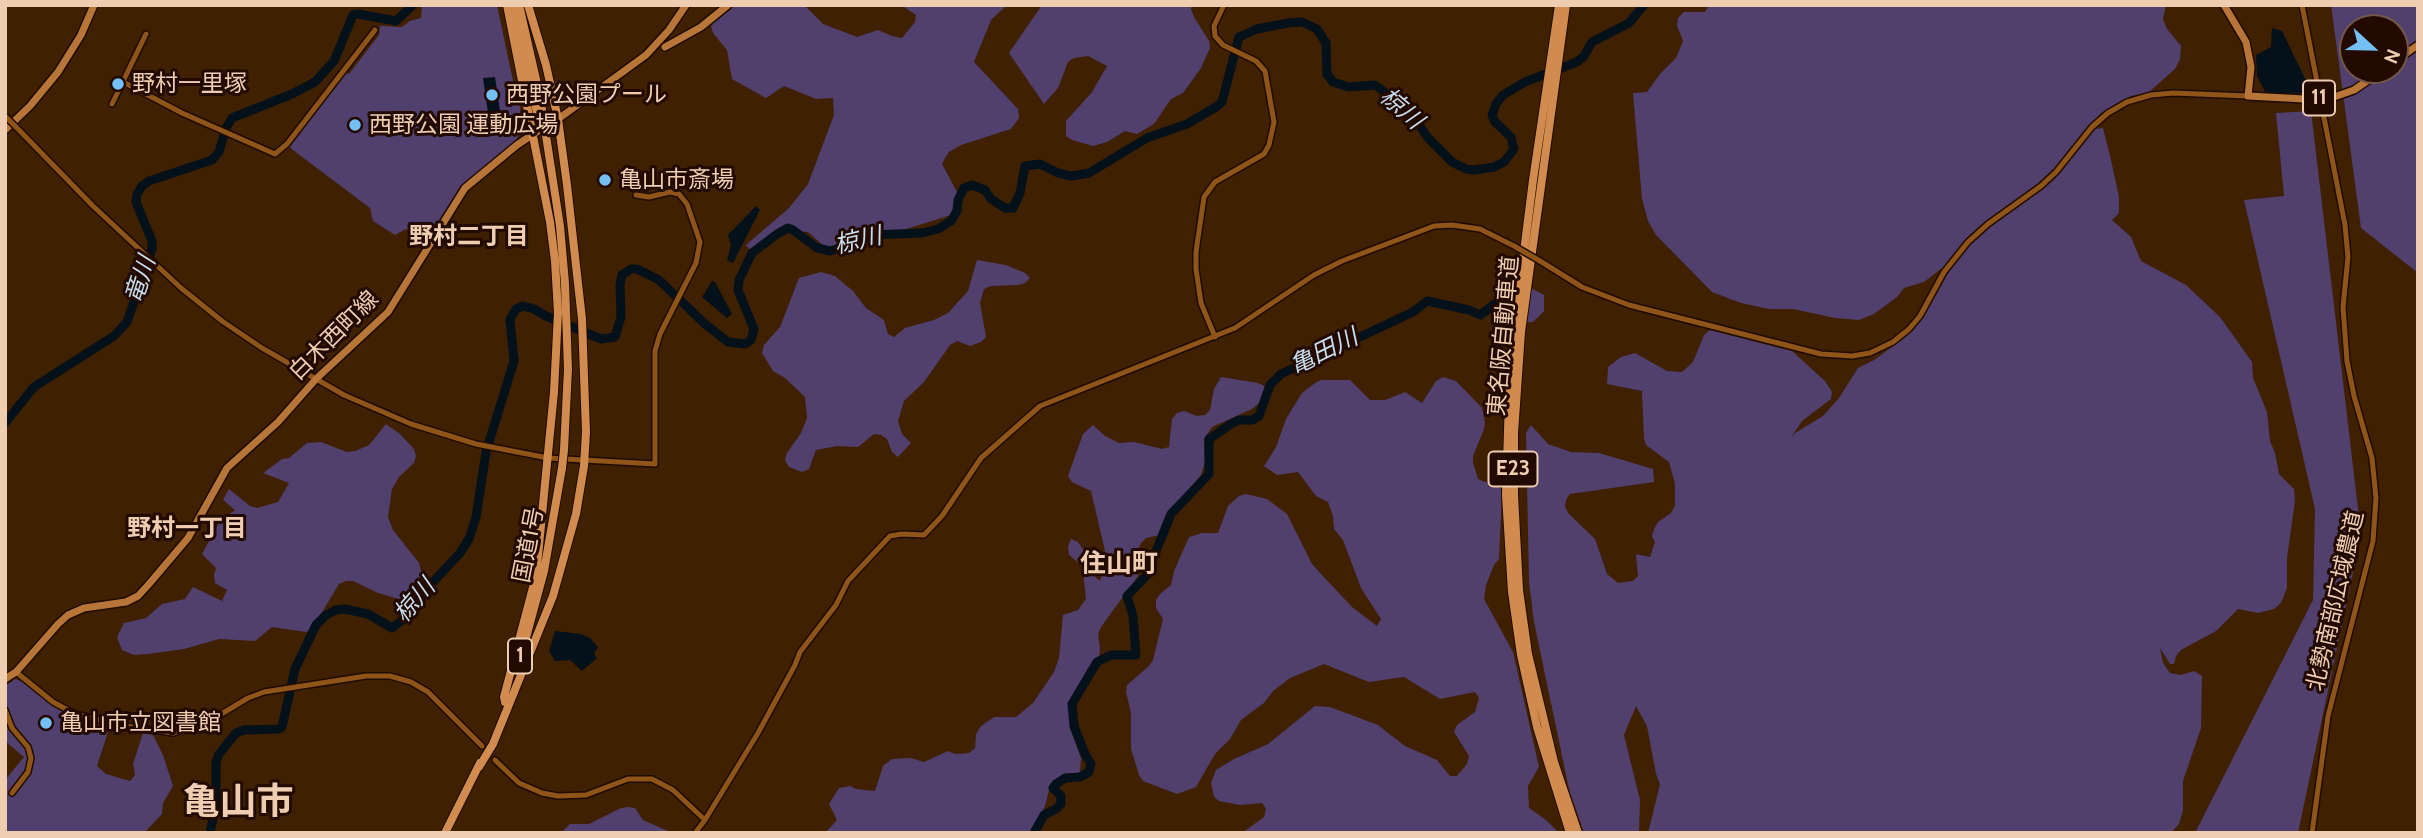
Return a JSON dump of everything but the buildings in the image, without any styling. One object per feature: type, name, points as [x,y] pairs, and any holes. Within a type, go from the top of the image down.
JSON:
[{"type":"highway","points":[[510,5],[559,261],[556,369],[548,458]]},
{"type":"highway","name":"国道1号","points":[[510,5],[542,134],[562,247]]},
{"type":"highway","name":"国道1号","points":[[445,833],[479,766],[505,702],[531,625],[553,530],[564,450],[568,369],[559,261],[562,247],[540,97],[519,5]]},
{"type":"highway","points":[[528,5],[546,65],[577,259],[587,413],[584,461]]},
{"type":"highway","name":"東名阪自動車道","points":[[1557,46],[1559,5]]},
{"type":"highway","name":"東名阪自動車道","points":[[1566,5],[1557,46],[1515,320],[1507,421],[1506,495],[1511,581],[1521,654],[1543,751],[1570,833]]},
{"type":"highway","name":"東名阪自動車道","points":[[1549,100],[1520,343],[1514,443],[1515,527],[1523,623],[1536,690],[1554,762],[1578,833]]},
{"type":"highway","name":"1","points":[[505,702],[504,697],[536,576],[548,458]]},
{"type":"highway","name":"1","points":[[479,766],[493,744],[543,626],[564,563],[579,498],[584,461]]},
{"type":"main road","points":[[5,130],[30,106],[58,72],[81,35],[94,5]]},
{"type":"main road","name":"白木西町線","points":[[5,679],[16,672],[68,615],[85,608],[126,602],[138,596],[188,538],[227,468],[278,422],[316,379],[388,312],[465,188],[534,134],[646,55],[669,30],[686,5]]},
{"type":"main road","points":[[665,47],[701,27],[728,5]]},
{"type":"main road","points":[[2224,5],[2246,42],[2251,67],[2248,96]]},
{"type":"main road","name":"11","points":[[2248,96],[2320,98],[2347,93],[2361,84]]},
{"type":"street","points":[[1215,337],[1201,303],[1196,269],[1195,252],[1204,197],[1215,182],[1264,154],[1269,145],[1274,121],[1265,71],[1258,63],[1219,43],[1213,29],[1224,5]]},
{"type":"street","name":"北勢南部広域農道","points":[[2302,5],[2345,225],[2348,257],[2343,307],[2347,361],[2372,458],[2376,498],[2373,541],[2328,716],[2312,833]]},
{"type":"street","points":[[122,82],[275,154],[281,150],[375,30]]},
{"type":"street","points":[[112,104],[146,34]]},
{"type":"street","points":[[695,833],[758,733],[800,652],[836,606],[848,581],[886,539],[902,534],[924,535],[942,516],[981,458],[1047,401],[1215,337],[1242,324],[1321,271],[1434,226],[1452,225],[1480,229],[1582,287],[1629,305],[1821,354],[1862,354],[1884,347],[1909,329],[1920,316],[1944,272],[1968,242],[1988,224],[2041,186],[2092,127],[2108,113],[2134,99],[2151,95],[2173,93],[2248,96]]},
{"type":"street","points":[[5,116],[143,253],[222,321],[344,395],[389,416],[476,444],[548,458],[655,464],[654,351],[696,263],[700,247],[687,204],[676,193],[649,197],[636,195]]},
{"type":"street","points":[[16,672],[53,702],[75,714],[117,725],[164,732],[181,732],[195,728],[248,698],[281,689],[371,675],[401,679],[415,684],[433,696],[482,746]]},
{"type":"street","points":[[5,710],[12,728],[26,743],[30,754],[28,772],[12,793]]},
{"type":"street","points":[[495,760],[519,783],[542,793],[558,796],[586,795],[628,779],[652,779],[673,790],[705,820]]},
{"type":"shaded area","points":[[422,5],[497,5],[520,107],[521,130],[515,142],[464,184],[429,242],[406,229],[395,235],[373,221],[370,208],[289,147],[379,35],[380,26],[402,27],[421,18]]},
{"type":"shaded area","points":[[731,5],[804,5],[823,24],[857,37],[878,30],[902,38],[915,22],[916,15],[904,7],[905,5],[1007,5],[991,20],[974,62],[1018,109],[1019,118],[1011,129],[961,145],[949,152],[942,164],[957,192],[951,215],[859,240],[838,249],[824,246],[808,232],[793,231],[766,241],[752,252],[746,245],[789,208],[808,184],[834,115],[833,98],[816,99],[784,86],[766,98],[732,79],[727,50],[713,33],[711,26],[713,19]]},
{"type":"shaded area","points":[[1042,5],[1192,5],[1194,17],[1209,41],[1210,48],[1201,68],[1183,93],[1171,99],[1154,124],[1137,134],[1125,131],[1107,142],[1093,146],[1066,136],[1066,121],[1092,92],[1107,66],[1088,56],[1074,58],[1068,62],[1058,88],[1044,104],[1009,53]]},
{"type":"shaded area","points":[[1709,5],[2166,5],[2163,19],[2167,29],[2181,46],[2180,59],[2175,69],[2149,92],[2131,96],[2116,104],[2101,113],[2090,125],[2095,129],[2103,128],[2111,160],[2119,197],[2119,213],[2112,220],[2131,237],[2141,261],[2186,285],[2220,317],[2252,362],[2253,378],[2267,412],[2270,441],[2279,474],[2294,489],[2295,501],[2287,558],[2287,588],[2281,603],[2274,609],[2258,613],[2238,609],[2216,631],[2181,650],[2174,664],[2170,664],[2160,648],[2163,663],[2170,673],[2181,675],[2194,671],[2202,676],[2201,728],[2183,781],[2183,810],[2179,824],[2171,833],[1648,833],[1660,784],[1647,726],[1636,706],[1624,735],[1640,800],[1639,833],[1584,833],[1569,789],[1534,622],[1529,582],[1526,433],[1531,425],[1548,444],[1571,452],[1599,453],[1653,469],[1654,482],[1570,494],[1566,500],[1565,507],[1569,514],[1595,539],[1607,574],[1618,583],[1633,581],[1638,576],[1636,554],[1650,557],[1655,542],[1652,536],[1654,529],[1675,506],[1675,484],[1669,462],[1646,445],[1642,391],[1607,384],[1608,367],[1621,357],[1635,353],[1667,371],[1682,372],[1693,362],[1704,335],[1710,330],[1792,351],[1825,381],[1832,392],[1831,399],[1802,421],[1790,439],[1823,416],[1839,398],[1858,368],[1907,336],[1920,322],[1948,273],[1942,268],[1924,282],[1904,288],[1897,297],[1874,314],[1859,320],[1835,318],[1793,309],[1769,309],[1741,303],[1712,292],[1656,235],[1648,221],[1642,199],[1633,93],[1647,92],[1676,58],[1683,41],[1677,26],[1678,18],[1684,12],[1705,12]]},
{"type":"shaded area","points":[[2331,5],[2418,5],[2418,273],[2361,228],[2342,84],[2409,84],[2409,14],[2339,14],[2339,64]]},
{"type":"shaded area","points":[[2272,28],[2282,31],[2310,89],[2306,93],[2266,94],[2257,76],[2256,55],[2271,47]]},
{"type":"shaded area","name":"西野公園プール","points":[[495,77],[500,111],[488,113],[483,78]]},
{"type":"shaded area","points":[[2311,111],[2361,534],[2298,833],[2195,833],[2313,600],[2315,509],[2244,200],[2284,196],[2276,113]]},
{"type":"shaded area","points":[[756,206],[760,210],[733,263],[727,260],[731,245],[728,235]]},
{"type":"shaded area","points":[[977,260],[1006,265],[1030,278],[1018,285],[991,286],[984,289],[980,303],[986,337],[970,346],[957,341],[950,345],[924,382],[904,401],[898,421],[902,434],[911,443],[898,457],[892,452],[887,439],[874,434],[858,447],[837,446],[816,450],[809,469],[802,472],[789,467],[785,460],[787,453],[801,433],[807,418],[805,397],[785,378],[773,371],[762,353],[764,345],[780,327],[799,278],[821,272],[835,276],[853,291],[866,308],[884,320],[888,334],[894,337],[905,328],[948,313],[968,291]]},
{"type":"shaded area","points":[[712,281],[732,314],[727,318],[702,297]]},
{"type":"shaded area","points":[[1513,282],[1544,295],[1544,311],[1533,322],[1521,323],[1507,316],[1509,289]]},
{"type":"shaded area","points":[[1221,377],[1264,386],[1264,399],[1252,409],[1212,427],[1204,439],[1205,462],[1201,475],[1168,514],[1160,535],[1146,538],[1141,543],[1136,555],[1138,576],[1101,627],[1098,634],[1099,658],[1088,668],[1073,701],[1070,728],[1081,758],[1080,773],[1049,790],[1045,806],[1031,833],[825,833],[837,820],[829,804],[839,788],[850,786],[875,791],[883,766],[892,759],[911,758],[924,762],[948,751],[955,754],[969,753],[975,748],[976,734],[981,726],[994,717],[1016,717],[1033,703],[1054,672],[1059,658],[1063,615],[1078,610],[1086,599],[1083,571],[1080,564],[1069,555],[1071,539],[1078,542],[1090,560],[1095,577],[1100,581],[1102,574],[1105,551],[1091,491],[1072,482],[1068,476],[1083,434],[1093,425],[1105,436],[1119,443],[1134,442],[1162,449],[1169,447],[1172,419],[1177,413],[1184,411],[1197,416],[1205,415],[1210,410],[1214,389]]},
{"type":"shaded area","points":[[1443,377],[1456,381],[1482,408],[1484,429],[1473,456],[1473,463],[1478,479],[1502,489],[1499,559],[1486,585],[1484,599],[1513,652],[1539,767],[1528,786],[1529,808],[1559,833],[1242,833],[1264,817],[1266,809],[1262,803],[1240,805],[1219,801],[1214,797],[1211,783],[1216,770],[1268,744],[1315,706],[1330,707],[1378,725],[1405,746],[1437,760],[1450,776],[1457,776],[1467,764],[1469,756],[1454,732],[1457,725],[1475,712],[1479,698],[1475,692],[1440,699],[1404,677],[1369,682],[1324,664],[1290,678],[1241,720],[1230,739],[1215,754],[1196,787],[1177,794],[1143,781],[1131,749],[1131,713],[1127,685],[1153,660],[1163,619],[1156,608],[1156,600],[1171,585],[1174,571],[1189,537],[1202,533],[1218,533],[1228,506],[1239,496],[1246,494],[1267,499],[1287,514],[1312,564],[1352,607],[1377,626],[1381,619],[1361,588],[1343,540],[1334,529],[1328,502],[1316,496],[1298,472],[1277,475],[1264,466],[1276,447],[1286,419],[1302,393],[1321,380],[1350,380],[1370,400],[1385,400],[1405,392],[1422,403],[1436,381]]},
{"type":"shaded area","points":[[386,424],[400,434],[414,449],[416,456],[414,463],[399,477],[392,489],[388,517],[393,530],[419,563],[423,579],[418,593],[406,601],[378,593],[353,581],[346,581],[339,584],[312,629],[306,632],[272,627],[255,641],[219,639],[184,649],[134,655],[122,650],[117,637],[124,623],[146,618],[162,604],[185,599],[193,587],[222,601],[227,590],[215,583],[216,568],[202,554],[220,521],[235,510],[223,500],[229,489],[250,506],[257,508],[278,502],[289,483],[263,473],[282,459],[289,458],[307,443],[321,442],[347,452],[355,451],[369,445]]},
{"type":"shaded area","points":[[555,631],[581,634],[590,638],[598,647],[594,654],[597,658],[582,671],[570,660],[555,661],[549,651]]},
{"type":"shaded area","points":[[15,679],[66,713],[110,726],[97,766],[106,774],[130,781],[135,775],[133,764],[143,733],[153,735],[173,786],[163,803],[162,814],[144,833],[5,833],[5,780],[24,757],[5,741],[5,686]]},
{"type":"shaded area","points":[[628,807],[635,808],[643,820],[668,831],[561,833],[570,824],[589,824]]},
{"type":"waterway","name":"竜川","points":[[5,423],[34,387],[114,336],[127,322],[152,249],[152,241],[136,202],[142,186],[149,181],[212,160],[219,152],[232,118],[315,82],[334,61],[353,15],[396,21],[413,5]]},
{"type":"waterway","name":"椋川","points":[[210,833],[216,804],[216,762],[219,754],[236,733],[282,727],[295,669],[316,625],[335,610],[345,609],[368,614],[392,628],[405,618],[469,539],[476,517],[486,452],[514,361],[510,319],[516,309],[523,306],[534,309],[601,339],[615,337],[621,317],[622,275],[631,269],[637,269],[659,280],[728,342],[745,344],[751,340],[754,329],[738,290],[739,280],[752,253],[777,234],[788,228],[817,248],[830,251],[871,235],[922,233],[938,229],[951,221],[964,188],[972,185],[985,190],[991,199],[1005,208],[1013,208],[1020,193],[1025,166],[1040,164],[1071,176],[1089,173],[1147,138],[1187,124],[1216,107],[1222,102],[1239,37],[1257,29],[1288,23],[1302,22],[1317,29],[1326,43],[1327,74],[1333,82],[1348,87],[1375,85],[1410,111],[1428,138],[1452,162],[1474,170],[1494,167],[1504,162],[1514,149],[1511,137],[1495,122],[1492,115],[1503,95],[1525,82],[1577,62],[1592,42],[1629,23],[1644,5]]},
{"type":"waterway","name":"亀田川","points":[[1034,833],[1044,815],[1061,804],[1061,796],[1053,788],[1056,784],[1065,778],[1080,777],[1089,772],[1091,764],[1074,726],[1072,704],[1097,662],[1111,655],[1136,655],[1133,616],[1127,596],[1146,576],[1171,514],[1209,474],[1209,439],[1239,420],[1252,420],[1259,416],[1270,385],[1281,374],[1413,312],[1427,301],[1480,315],[1495,304],[1499,314]]},
{"type":"place","name":"野村一里塚","points":[[118,84]]},
{"type":"place","name":"西野公園プール","points":[[492,95]]},
{"type":"place","name":"西野公園 運動広場","points":[[355,125]]},
{"type":"place","name":"亀山市斎場","points":[[605,180]]},
{"type":"place","name":"亀山市立図書館","points":[[46,723]]},
{"type":"district","name":"野村二丁目","points":[[469,237]]},
{"type":"district","name":"野村一丁目","points":[[187,529]]},
{"type":"district","name":"住山町","points":[[1119,564]]},
{"type":"district","name":"亀山市","points":[[238,803]]}]
